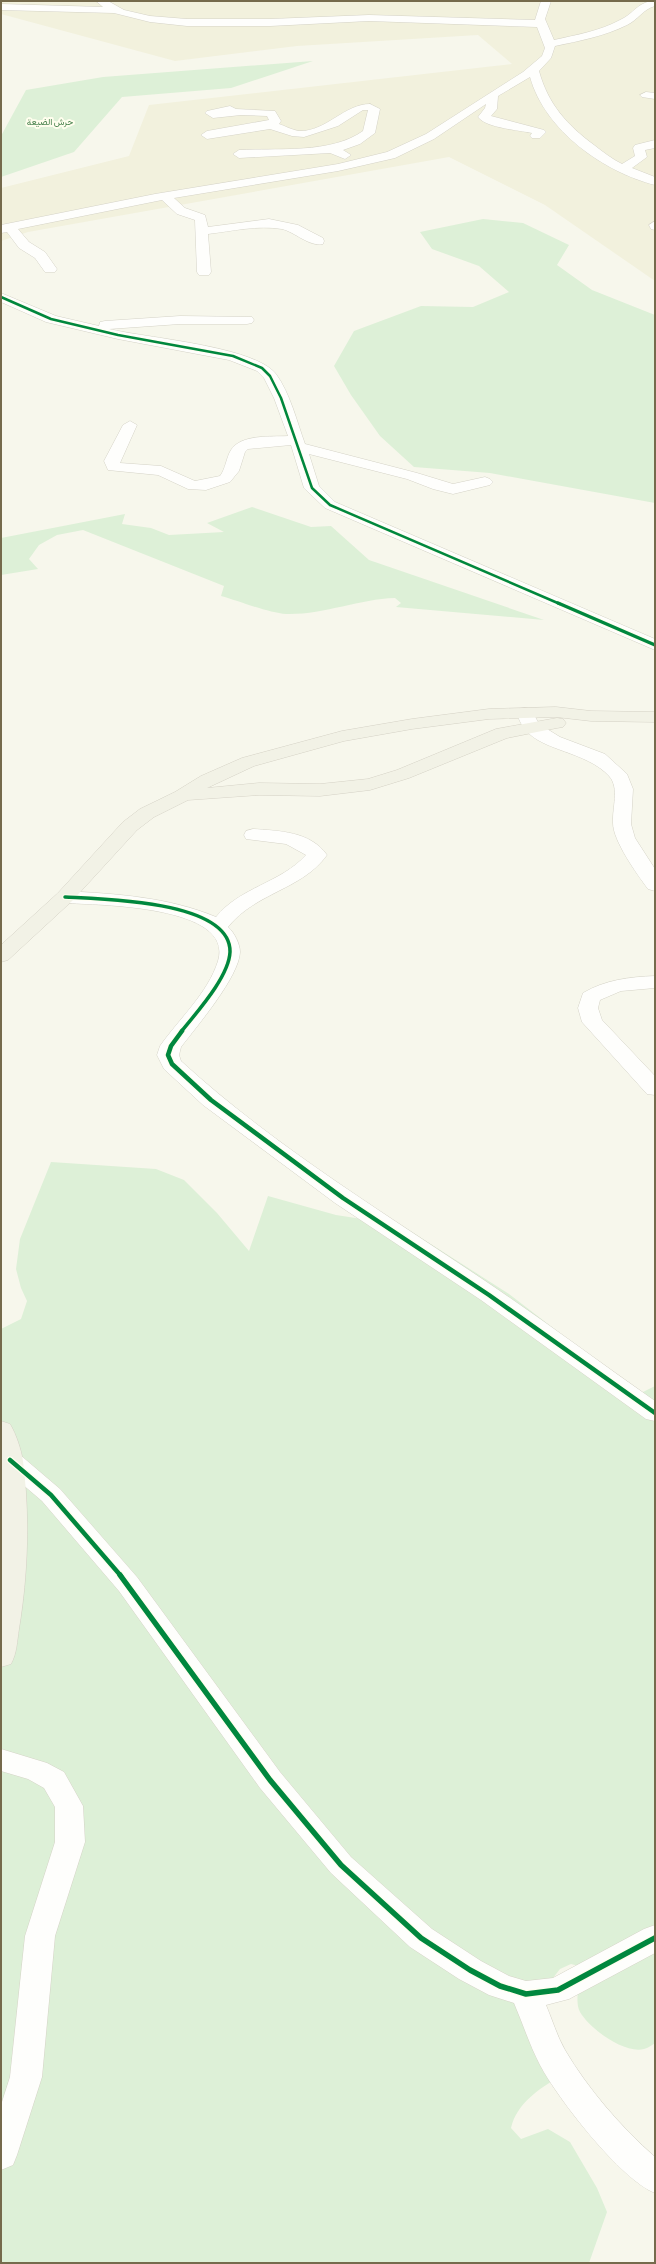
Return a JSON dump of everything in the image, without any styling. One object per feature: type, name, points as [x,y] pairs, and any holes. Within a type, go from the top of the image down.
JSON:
[{"type":"main road","points":[[489,714],[502,733]]},
{"type":"main road","points":[[1,956],[65,897],[130,826],[147,813],[182,796],[207,780],[248,762],[282,752],[383,728],[489,714],[529,720],[591,716],[655,717]]},
{"type":"main road","points":[[182,796],[259,789],[320,790],[370,784],[403,774],[502,733],[529,720]]},
{"type":"main road","points":[[1,1430],[10,1460],[14,1532],[8,1614],[1,1657]]},
{"type":"street","points":[[101,1],[113,10]]},
{"type":"street","points":[[6,228],[359,162],[391,161],[493,94],[533,70],[550,53],[550,44],[540,20],[546,1]]},
{"type":"street","points":[[550,44],[599,32],[630,20],[640,7],[655,3]]},
{"type":"street","points":[[1,7],[113,10],[151,20],[237,24],[372,18],[542,24]]},
{"type":"street","points":[[533,70],[537,84],[552,114],[561,124],[602,159],[622,169],[655,181]]},
{"type":"street","points":[[493,94],[491,109],[484,117],[501,128],[524,127],[540,132],[536,136]]},
{"type":"street","points":[[207,135],[272,125],[290,132],[304,134],[334,124],[360,107],[370,107],[374,109],[369,134],[356,142],[332,149],[239,154]]},
{"type":"street","points":[[230,109],[210,113],[213,115],[241,112],[272,113],[275,121],[272,125]]},
{"type":"street","points":[[622,169],[641,157],[639,148],[655,144]]},
{"type":"street","points":[[332,149],[359,162]]},
{"type":"street","points":[[166,197],[181,211],[201,218],[203,231],[204,272]]},
{"type":"street","points":[[203,231],[269,223],[294,228],[318,241]]},
{"type":"street","points":[[6,228],[24,245],[40,255],[50,269]]},
{"type":"street","points":[[1,297],[51,319],[84,327],[233,356],[262,368],[270,376],[280,398],[298,443],[312,488],[330,505],[655,645]]},
{"type":"street","points":[[84,327],[180,320],[247,320]]},
{"type":"street","points":[[130,425],[112,462],[113,467],[161,471],[192,486],[214,484],[225,479],[232,471],[238,451],[243,446],[253,443],[298,443],[412,476],[438,486],[453,488],[485,482]]},
{"type":"street","points":[[529,720],[554,741],[574,747],[599,758],[618,774],[624,789],[622,824],[626,838],[655,884]]},
{"type":"street","points":[[219,926],[234,906],[254,893],[295,874],[310,865],[317,855],[306,844],[293,839],[253,835]]},
{"type":"street","points":[[65,897],[148,903],[176,908],[219,926],[226,936],[230,951],[227,961],[220,979],[171,1046],[168,1055],[172,1064],[211,1100],[343,1198],[489,1295],[655,1413]]},
{"type":"street","points":[[655,982],[625,984],[604,988],[590,997],[588,1008],[592,1022],[655,1089]]},
{"type":"street","points":[[10,1460],[51,1495],[128,1584],[222,1717],[270,1780],[341,1865],[421,1938],[470,1970],[500,1986],[526,1994],[558,1990],[655,1938]]},
{"type":"street","points":[[1,1760],[37,1771],[54,1780],[69,1806],[70,1842],[40,1936],[26,2077],[1,2155]]},
{"type":"street","points":[[526,1994],[556,2063],[589,2110],[628,2154],[655,2178]]},
{"type":"shaded area","points":[[1,1],[655,1],[655,281],[545,205],[449,157],[28,232],[1,241],[1,188],[129,156],[149,105],[512,64],[478,35],[297,46],[175,61],[1,14]]},
{"type":"green space","name":"حرش الضيعة","points":[[313,61],[231,88],[122,97],[74,152],[1,177],[1,136],[26,90],[103,77]]},
{"type":"green space","points":[[483,219],[523,223],[569,245],[557,265],[592,290],[655,315],[655,503],[490,473],[414,467],[380,436],[351,395],[334,366],[354,331],[421,306],[473,307],[509,292],[479,266],[432,249],[420,232]]},
{"type":"green space","points":[[252,507],[311,527],[331,526],[369,560],[544,620],[396,607],[401,603],[395,598],[368,601],[300,614],[279,613],[221,596],[224,586],[83,530],[57,535],[39,545],[29,559],[38,569],[1,575],[1,538],[125,514],[122,524],[151,528],[169,535],[224,532],[207,523]]},
{"type":"green space","points":[[51,1162],[156,1169],[184,1180],[217,1213],[249,1251],[268,1196],[336,1215],[401,1225],[509,1294],[639,1394],[655,1386],[655,2043],[645,2049],[636,2050],[627,2048],[608,2039],[591,2026],[578,2007],[578,1990],[583,1967],[571,1964],[560,1969],[539,1996],[559,2077],[537,2092],[524,2104],[518,2111],[511,2128],[521,2139],[548,2129],[570,2142],[597,2188],[607,2212],[589,2263],[1,2263],[1,1329],[21,1319],[27,1301],[21,1288],[16,1269],[20,1239]]},
{"type":"cycle path","points":[[1,297],[51,319],[118,335],[233,356],[262,368],[270,376],[281,398],[312,488],[330,505],[655,645]]},
{"type":"cycle path","points":[[65,897],[133,902],[187,912],[209,921],[224,934],[230,951],[228,961],[223,973],[206,1000],[171,1046],[168,1055],[172,1064],[211,1100],[343,1198],[489,1295],[655,1413]]},
{"type":"cycle path","points":[[10,1460],[51,1495],[128,1584],[213,1704],[270,1780],[341,1865],[421,1938],[470,1970],[500,1986],[526,1994],[558,1990],[655,1938]]}]
